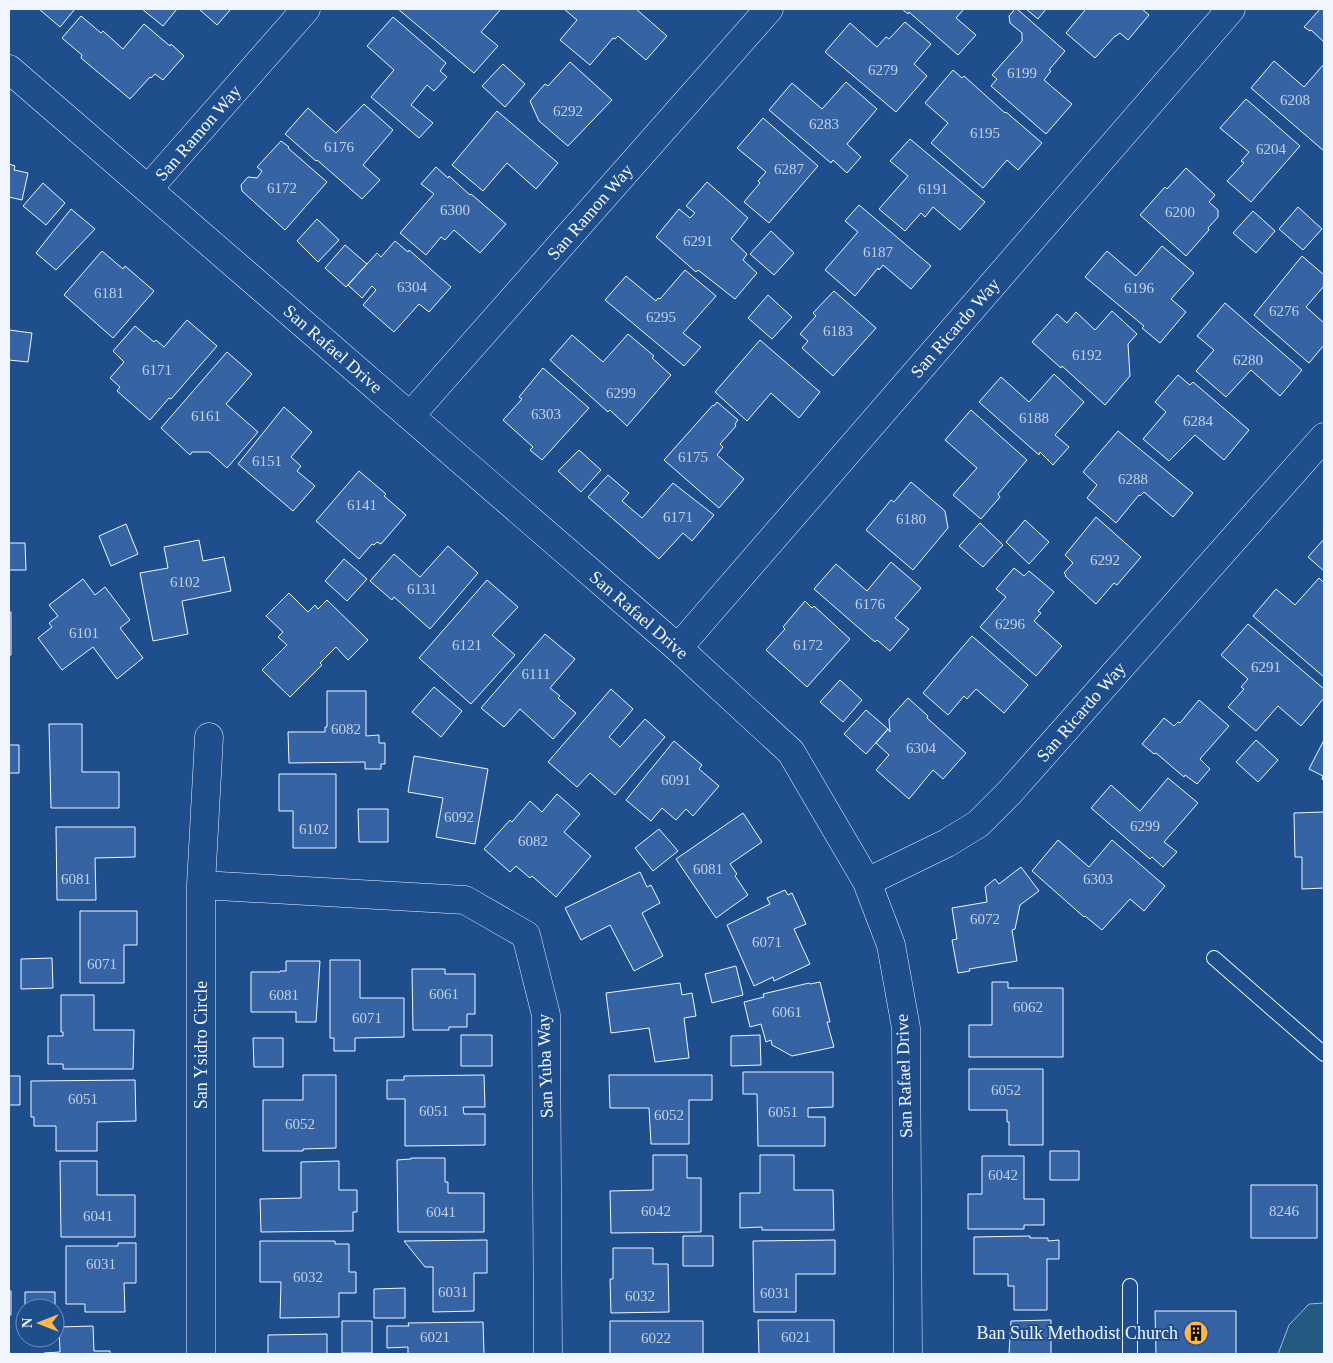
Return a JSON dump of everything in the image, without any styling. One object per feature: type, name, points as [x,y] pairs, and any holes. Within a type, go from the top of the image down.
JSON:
[{"type":"street","name":"San Ramon Way","points":[[148,189],[306,9]]},
{"type":"street","name":"San Ramon Way","points":[[410,416],[770,9]]},
{"type":"street","name":"San Ricardo Way","points":[[678,648],[1231,9]]},
{"type":"street","name":"San Rafael Drive","points":[[9,69],[678,648],[791,752],[867,882],[891,945],[906,1028],[908,1354]]},
{"type":"street","name":"San Ricardo Way","points":[[867,882],[947,843],[978,824],[1010,792],[1324,437]]},
{"type":"street","name":"San Ysidro Circle","points":[[201,1354],[201,885],[209,737]]},
{"type":"street","name":"San Yuba Way","points":[[201,885],[465,900],[526,935],[546,1015],[548,1354]]},
{"type":"lane","points":[[1214,958],[1324,1054]]},
{"type":"lane","points":[[1130,1286],[1130,1354]]},
{"type":"shaded area","points":[[1324,1303],[1324,1354],[1278,1354],[1289,1325],[1309,1304]]},
{"type":"building","points":[[39,9],[75,9],[60,27]]},
{"type":"building","points":[[142,9],[177,9],[163,26]]},
{"type":"building","points":[[199,9],[231,9],[217,25]]},
{"type":"building","points":[[398,9],[501,9],[481,32],[498,46],[474,73]]},
{"type":"building","points":[[564,9],[636,9],[667,36],[646,60],[618,36],[615,39],[613,38],[590,65],[560,40],[577,20]]},
{"type":"building","points":[[902,9],[964,9],[956,18],[976,35],[958,55],[909,12],[908,14]]},
{"type":"building","points":[[1015,9],[1065,51],[1049,70],[1051,71],[1044,80],[1072,104],[1046,134],[991,86],[997,79],[992,75],[1022,41],[1022,33],[1010,23],[1009,16]]},
{"type":"building","points":[[1026,9],[1046,9],[1038,19]]},
{"type":"building","points":[[1086,9],[1142,9],[1149,15],[1128,40],[1120,33],[1095,58],[1066,33]]},
{"type":"building","points":[[1320,9],[1324,9],[1324,42],[1311,30],[1304,27]]},
{"type":"building","points":[[81,16],[101,33],[103,31],[123,49],[144,24],[184,56],[163,80],[155,74],[130,99],[81,58],[82,55],[62,38]]},
{"type":"building","points":[[393,17],[446,63],[440,71],[447,77],[434,91],[427,85],[411,105],[433,123],[419,138],[371,97],[394,70],[367,46]]},
{"type":"building","points":[[905,22],[931,44],[914,64],[927,76],[896,112],[825,52],[850,23],[877,47],[886,37],[889,39]]},
{"type":"building","points":[[1274,61],[1304,87],[1324,64],[1324,151],[1251,88]]},
{"type":"building","points":[[570,62],[612,100],[568,146],[539,121],[530,101],[545,84],[548,86]]},
{"type":"building","points":[[503,64],[525,84],[505,107],[482,86]]},
{"type":"building","points":[[953,70],[962,78],[964,76],[1042,143],[1018,170],[1007,160],[983,188],[931,143],[948,123],[925,103]]},
{"type":"building","points":[[846,82],[877,109],[847,144],[861,157],[847,173],[833,160],[831,163],[769,110],[792,83],[822,109]]},
{"type":"building","points":[[1246,99],[1300,146],[1251,202],[1227,181],[1244,163],[1241,161],[1249,152],[1220,128]]},
{"type":"building","points":[[364,104],[393,130],[363,165],[380,180],[362,199],[285,134],[308,108],[336,133]]},
{"type":"building","points":[[497,111],[558,163],[536,189],[507,163],[483,191],[452,165]]},
{"type":"building","points":[[763,118],[818,166],[769,223],[744,202],[760,183],[758,181],[766,172],[737,148]]},
{"type":"building","points":[[910,139],[985,202],[960,230],[933,207],[925,217],[921,213],[905,231],[879,209],[908,176],[890,161]]},
{"type":"building","points":[[281,141],[327,182],[285,230],[242,191],[241,185],[248,177],[257,178],[262,171],[257,167]]},
{"type":"building","points":[[9,164],[15,166],[14,170],[28,173],[22,200],[9,197]]},
{"type":"building","points":[[436,167],[506,224],[480,253],[454,230],[445,240],[441,237],[426,255],[400,233],[434,194],[421,184]]},
{"type":"building","points":[[1186,168],[1215,195],[1209,202],[1218,210],[1218,217],[1186,256],[1140,215],[1165,187],[1167,189]]},
{"type":"building","points":[[707,182],[748,218],[731,239],[747,254],[743,260],[757,273],[735,299],[698,270],[696,272],[656,237],[679,209],[690,218],[695,213],[686,206]]},
{"type":"building","points":[[43,183],[65,203],[46,225],[23,206]]},
{"type":"building","points":[[859,205],[931,266],[911,289],[883,265],[879,270],[878,268],[855,296],[825,270],[858,232],[845,221]]},
{"type":"building","points":[[1298,207],[1322,229],[1303,250],[1279,229]]},
{"type":"building","points":[[71,209],[95,229],[56,270],[36,253]]},
{"type":"building","points":[[1253,211],[1275,231],[1256,253],[1233,233]]},
{"type":"building","points":[[317,219],[339,240],[318,262],[297,241]]},
{"type":"building","points":[[771,231],[794,253],[774,275],[750,254]]},
{"type":"building","points":[[395,241],[408,252],[409,250],[451,287],[429,312],[419,304],[394,332],[363,305],[376,290],[372,286],[362,298],[348,285],[377,253],[381,257]]},
{"type":"building","points":[[345,245],[367,264],[346,287],[325,268]]},
{"type":"building","points":[[1162,246],[1194,273],[1171,299],[1186,312],[1160,343],[1142,328],[1144,326],[1085,277],[1107,251],[1136,276]]},
{"type":"building","points":[[102,251],[123,269],[125,266],[154,291],[113,338],[64,295]]},
{"type":"building","points":[[1302,256],[1324,275],[1324,286],[1306,307],[1324,323],[1324,345],[1309,363],[1254,315]]},
{"type":"building","points":[[685,270],[716,296],[683,333],[701,347],[684,366],[605,300],[626,276],[656,301],[658,298],[660,299]]},
{"type":"building","points":[[834,291],[876,328],[833,376],[802,348],[808,341],[800,334],[816,316],[813,313]]},
{"type":"building","points":[[768,295],[792,317],[772,339],[748,318]]},
{"type":"building","points":[[1225,303],[1302,370],[1280,396],[1251,370],[1226,397],[1196,371],[1214,350],[1197,336]]},
{"type":"building","points":[[1112,311],[1137,334],[1128,344],[1130,376],[1105,405],[1032,342],[1057,314],[1067,323],[1076,312],[1095,330]]},
{"type":"building","points":[[187,320],[217,346],[150,420],[117,391],[120,387],[110,378],[124,362],[113,351],[135,326],[154,342],[156,340],[164,347]]},
{"type":"building","points":[[9,330],[32,333],[28,362],[9,360]]},
{"type":"building","points":[[628,334],[654,356],[652,358],[671,375],[627,426],[610,410],[608,412],[550,360],[572,335],[603,362]]},
{"type":"building","points":[[760,340],[820,392],[799,418],[771,393],[747,421],[715,392]]},
{"type":"building","points":[[227,352],[252,374],[226,404],[258,432],[227,468],[209,452],[192,452],[190,455],[161,428]]},
{"type":"building","points":[[543,368],[589,408],[542,460],[530,450],[533,447],[503,420],[522,399],[519,397]]},
{"type":"building","points":[[1054,374],[1084,402],[1055,435],[1069,447],[1053,465],[979,402],[1001,377],[1029,402]]},
{"type":"building","points":[[1178,375],[1190,385],[1193,382],[1249,430],[1224,460],[1195,435],[1169,461],[1143,439],[1166,412],[1155,402]]},
{"type":"building","points":[[717,402],[738,420],[735,424],[736,426],[720,444],[723,447],[717,455],[744,479],[719,508],[664,460]]},
{"type":"building","points":[[284,407],[312,432],[291,457],[301,466],[297,471],[315,486],[293,511],[238,464]]},
{"type":"building","points":[[971,410],[1027,460],[998,494],[1000,497],[981,519],[953,495],[977,468],[945,440]]},
{"type":"building","points":[[1118,431],[1193,493],[1173,517],[1144,492],[1139,495],[1116,523],[1087,498],[1097,485],[1083,472]]},
{"type":"building","points":[[579,450],[601,470],[581,492],[558,471]]},
{"type":"building","points":[[359,471],[386,494],[384,496],[406,515],[381,544],[377,542],[374,545],[372,544],[359,559],[316,521]]},
{"type":"building","points":[[608,475],[629,493],[622,501],[642,518],[673,483],[714,515],[692,541],[683,533],[659,559],[588,497]]},
{"type":"building","points":[[911,482],[945,511],[948,528],[913,570],[866,530],[891,500],[894,502]]},
{"type":"building","points":[[1096,517],[1141,557],[1117,585],[1114,583],[1096,604],[1064,573],[1073,563],[1065,555]]},
{"type":"building","points":[[1025,520],[1049,542],[1029,564],[1006,542]]},
{"type":"building","points":[[980,523],[1003,545],[983,567],[959,546]]},
{"type":"building","points":[[126,524],[138,554],[111,566],[99,536]]},
{"type":"building","points":[[1324,539],[1324,571],[1308,557]]},
{"type":"building","points":[[199,540],[203,561],[224,557],[231,591],[182,601],[188,634],[153,641],[140,573],[168,568],[164,547]]},
{"type":"building","points":[[9,543],[25,543],[26,570],[9,570]]},
{"type":"building","points":[[448,546],[478,573],[430,629],[394,597],[392,600],[370,581],[394,554],[420,577]]},
{"type":"building","points":[[344,559],[367,579],[347,601],[325,581]]},
{"type":"building","points":[[891,562],[921,588],[895,618],[909,629],[890,651],[877,640],[875,642],[814,589],[836,564],[867,591]]},
{"type":"building","points":[[1014,568],[1024,576],[1029,571],[1054,592],[1038,611],[1041,613],[1034,621],[1062,646],[1036,676],[980,627],[1006,597],[996,589]]},
{"type":"building","points":[[1319,578],[1324,583],[1324,677],[1253,616],[1276,589],[1295,605]]},
{"type":"building","points":[[83,579],[95,595],[105,587],[130,620],[120,628],[143,658],[117,679],[93,647],[62,670],[38,638],[52,627],[49,623],[58,616],[49,605]]},
{"type":"building","points":[[487,580],[518,607],[492,635],[515,655],[471,704],[419,658]]},
{"type":"building","points":[[289,593],[308,612],[315,605],[318,609],[327,600],[368,640],[348,660],[336,647],[320,663],[322,665],[290,697],[262,670],[287,645],[278,637],[283,632],[266,616]]},
{"type":"building","points":[[805,601],[812,608],[814,606],[850,639],[807,687],[766,650],[785,629],[783,627]]},
{"type":"building","points":[[9,612],[11,612],[11,655],[9,655]]},
{"type":"building","points":[[1248,624],[1324,689],[1324,698],[1301,726],[1278,706],[1256,731],[1228,707],[1244,689],[1241,687],[1248,679],[1221,655]]},
{"type":"building","points":[[545,634],[575,659],[550,688],[560,696],[558,698],[576,713],[553,739],[520,709],[504,727],[481,708]]},
{"type":"building","points":[[972,636],[1028,685],[1004,713],[976,689],[967,699],[964,696],[948,715],[923,693]]},
{"type":"building","points":[[840,680],[862,700],[843,722],[820,702]]},
{"type":"building","points":[[434,687],[462,711],[441,737],[412,712]]},
{"type":"building","points":[[611,689],[633,709],[609,737],[620,747],[645,719],[665,737],[615,795],[590,773],[577,787],[548,762]]},
{"type":"building","points":[[327,691],[366,691],[366,736],[379,735],[379,743],[385,743],[385,764],[381,764],[381,769],[365,769],[365,762],[289,763],[288,732],[325,732],[325,727],[327,727]]},
{"type":"building","points":[[908,698],[966,753],[943,779],[933,770],[909,799],[876,770],[889,755],[876,743],[888,729],[890,732],[889,719]]},
{"type":"building","points":[[1199,700],[1229,726],[1200,759],[1210,769],[1197,784],[1185,775],[1184,777],[1156,753],[1154,754],[1142,744],[1164,718],[1174,726],[1178,722],[1180,723]]},
{"type":"building","points":[[866,710],[888,729],[866,754],[844,734]]},
{"type":"building","points":[[49,724],[82,724],[82,772],[119,772],[119,808],[51,808]]},
{"type":"building","points":[[1256,740],[1278,760],[1258,782],[1236,762]]},
{"type":"building","points":[[1324,740],[1324,781],[1322,779],[1323,776],[1309,769]]},
{"type":"building","points":[[674,741],[702,765],[699,769],[719,786],[693,816],[686,809],[676,820],[662,808],[651,821],[626,800]]},
{"type":"building","points":[[9,745],[19,745],[19,773],[9,773]]},
{"type":"building","points":[[414,756],[488,769],[475,844],[436,837],[443,798],[408,792]]},
{"type":"building","points":[[279,774],[336,774],[336,848],[293,848],[293,811],[279,811]]},
{"type":"building","points":[[1168,778],[1198,803],[1164,842],[1177,852],[1163,867],[1152,857],[1150,859],[1091,808],[1111,785],[1140,811]]},
{"type":"building","points":[[557,794],[580,814],[564,832],[591,856],[556,897],[532,876],[530,878],[516,866],[510,872],[484,849],[510,820],[512,822],[530,801],[542,812]]},
{"type":"building","points":[[358,809],[388,809],[388,842],[359,842]]},
{"type":"building","points":[[1324,812],[1324,888],[1302,889],[1302,857],[1295,857],[1294,813]]},
{"type":"building","points":[[743,813],[762,842],[730,864],[737,874],[735,876],[748,895],[716,918],[676,859]]},
{"type":"building","points":[[56,827],[135,827],[135,857],[95,858],[96,900],[57,900]]},
{"type":"building","points":[[659,829],[678,851],[653,871],[635,848]]},
{"type":"building","points":[[1058,840],[1089,867],[1112,840],[1165,886],[1144,911],[1130,899],[1102,930],[1084,917],[1032,871]]},
{"type":"building","points":[[1021,867],[1039,891],[1020,905],[1015,929],[1012,930],[1017,961],[969,969],[970,971],[958,973],[952,940],[957,939],[952,908],[987,902],[985,887],[995,879],[999,884]]},
{"type":"building","points":[[640,872],[647,887],[651,885],[660,903],[642,913],[663,956],[634,971],[610,925],[581,940],[565,908]]},
{"type":"building","points":[[785,890],[788,895],[792,893],[806,924],[794,929],[810,964],[774,981],[773,977],[754,986],[727,925],[770,904],[767,898]]},
{"type":"building","points":[[80,911],[137,911],[137,945],[124,945],[124,983],[80,983]]},
{"type":"building","points":[[52,958],[53,988],[21,989],[21,959]]},
{"type":"building","points":[[330,960],[360,960],[360,998],[404,998],[404,1037],[355,1038],[355,1051],[334,1051],[334,1038],[330,1038]]},
{"type":"building","points":[[286,961],[320,961],[316,1022],[296,1022],[296,1012],[251,1012],[251,972],[286,971]]},
{"type":"building","points":[[736,966],[743,995],[712,1003],[705,974]]},
{"type":"building","points":[[412,969],[445,969],[445,974],[475,974],[475,1014],[467,1014],[467,1027],[449,1027],[449,1030],[413,1030]]},
{"type":"building","points":[[820,982],[830,1022],[827,1022],[834,1047],[792,1056],[772,1045],[771,1040],[766,1042],[761,1024],[750,1027],[744,1002],[764,997],[763,994]]},
{"type":"building","points":[[992,982],[1008,982],[1008,988],[1063,988],[1063,1057],[969,1057],[969,1025],[992,1025]]},
{"type":"building","points":[[680,983],[682,995],[692,993],[696,1016],[684,1018],[689,1058],[655,1062],[649,1028],[611,1033],[606,993]]},
{"type":"building","points":[[61,995],[94,995],[94,1030],[134,1030],[133,1069],[63,1069],[63,1064],[48,1064],[48,1036],[63,1036],[63,1032],[61,1032]]},
{"type":"building","points":[[461,1035],[492,1035],[492,1066],[461,1066]]},
{"type":"building","points":[[760,1035],[761,1065],[731,1066],[731,1036]]},
{"type":"building","points":[[253,1038],[283,1038],[283,1067],[254,1067]]},
{"type":"building","points":[[969,1069],[1043,1069],[1043,1145],[1009,1145],[1007,1110],[969,1110]]},
{"type":"building","points":[[743,1072],[833,1072],[833,1107],[808,1108],[808,1117],[825,1117],[825,1146],[758,1146],[757,1094],[743,1094]]},
{"type":"building","points":[[303,1075],[336,1075],[336,1148],[303,1149],[303,1151],[263,1151],[263,1100],[303,1100]]},
{"type":"building","points":[[484,1075],[485,1107],[463,1107],[464,1114],[485,1114],[485,1145],[405,1146],[405,1099],[387,1099],[387,1080],[404,1080],[404,1076]]},
{"type":"building","points":[[609,1075],[712,1075],[712,1100],[689,1100],[689,1144],[651,1144],[649,1108],[610,1108]]},
{"type":"building","points":[[9,1076],[20,1076],[20,1105],[9,1105]]},
{"type":"building","points":[[135,1080],[136,1121],[97,1122],[97,1151],[56,1151],[56,1126],[34,1126],[34,1117],[31,1117],[31,1081]]},
{"type":"building","points":[[1050,1151],[1079,1151],[1079,1180],[1050,1180]]},
{"type":"building","points":[[653,1155],[687,1155],[687,1178],[701,1178],[701,1232],[611,1233],[610,1191],[653,1190]]},
{"type":"building","points":[[760,1155],[794,1155],[794,1190],[833,1190],[834,1230],[762,1230],[762,1227],[740,1228],[740,1193],[760,1193]]},
{"type":"building","points":[[982,1156],[1024,1156],[1024,1199],[1044,1199],[1044,1225],[1024,1225],[1024,1229],[968,1229],[968,1194],[982,1194]]},
{"type":"building","points":[[445,1158],[445,1182],[448,1182],[448,1193],[484,1193],[484,1232],[398,1232],[397,1160]]},
{"type":"building","points":[[60,1161],[97,1161],[97,1195],[135,1195],[135,1237],[61,1237]]},
{"type":"building","points":[[339,1161],[339,1190],[357,1190],[357,1212],[353,1212],[353,1231],[261,1232],[260,1199],[301,1198],[301,1162]]},
{"type":"building","points":[[1251,1185],[1317,1185],[1317,1238],[1251,1238]]},
{"type":"building","points":[[683,1236],[713,1236],[713,1266],[683,1266]]},
{"type":"building","points":[[1030,1236],[1030,1238],[1048,1238],[1048,1241],[1059,1240],[1059,1259],[1047,1259],[1047,1310],[1014,1310],[1014,1286],[1008,1286],[1008,1274],[974,1274],[974,1237]]},
{"type":"building","points":[[487,1240],[487,1273],[474,1273],[474,1311],[433,1312],[433,1267],[425,1267],[404,1241]]},
{"type":"building","points":[[835,1240],[835,1274],[796,1274],[796,1312],[754,1312],[753,1241]]},
{"type":"building","points":[[260,1241],[335,1241],[335,1244],[349,1244],[349,1272],[356,1272],[356,1293],[339,1293],[339,1317],[280,1318],[281,1282],[260,1282]]},
{"type":"building","points":[[118,1243],[136,1243],[136,1283],[124,1283],[125,1312],[85,1312],[85,1304],[66,1304],[66,1246],[118,1246]]},
{"type":"building","points":[[613,1248],[653,1248],[653,1264],[668,1264],[669,1312],[611,1313],[610,1279],[613,1279]]},
{"type":"building","points":[[405,1288],[405,1318],[374,1318],[374,1289]]},
{"type":"building","points":[[9,1291],[11,1291],[11,1315],[9,1315]]},
{"type":"building","points":[[25,1292],[55,1292],[55,1298],[25,1298]]},
{"type":"building","name":"Ban Sulk Methodist Church","points":[[1155,1311],[1236,1311],[1236,1354],[1156,1354]]},
{"type":"building","points":[[758,1320],[834,1320],[834,1354],[759,1354]]},
{"type":"building","points":[[1051,1320],[1051,1354],[1009,1354],[1011,1321]]},
{"type":"building","points":[[342,1321],[372,1321],[372,1353],[342,1353]]},
{"type":"building","points":[[610,1321],[703,1321],[703,1354],[610,1354]]},
{"type":"building","points":[[483,1322],[484,1354],[408,1354],[408,1347],[387,1348],[387,1326],[409,1326],[408,1323]]},
{"type":"building","points":[[93,1326],[94,1351],[110,1351],[110,1354],[44,1354],[60,1352],[60,1348],[65,1348],[65,1327]]},
{"type":"building","points":[[327,1334],[327,1354],[268,1354],[268,1335]]},
{"type":"place","name":"Ban Sulk Methodist Church","points":[[1196,1333]]}]
